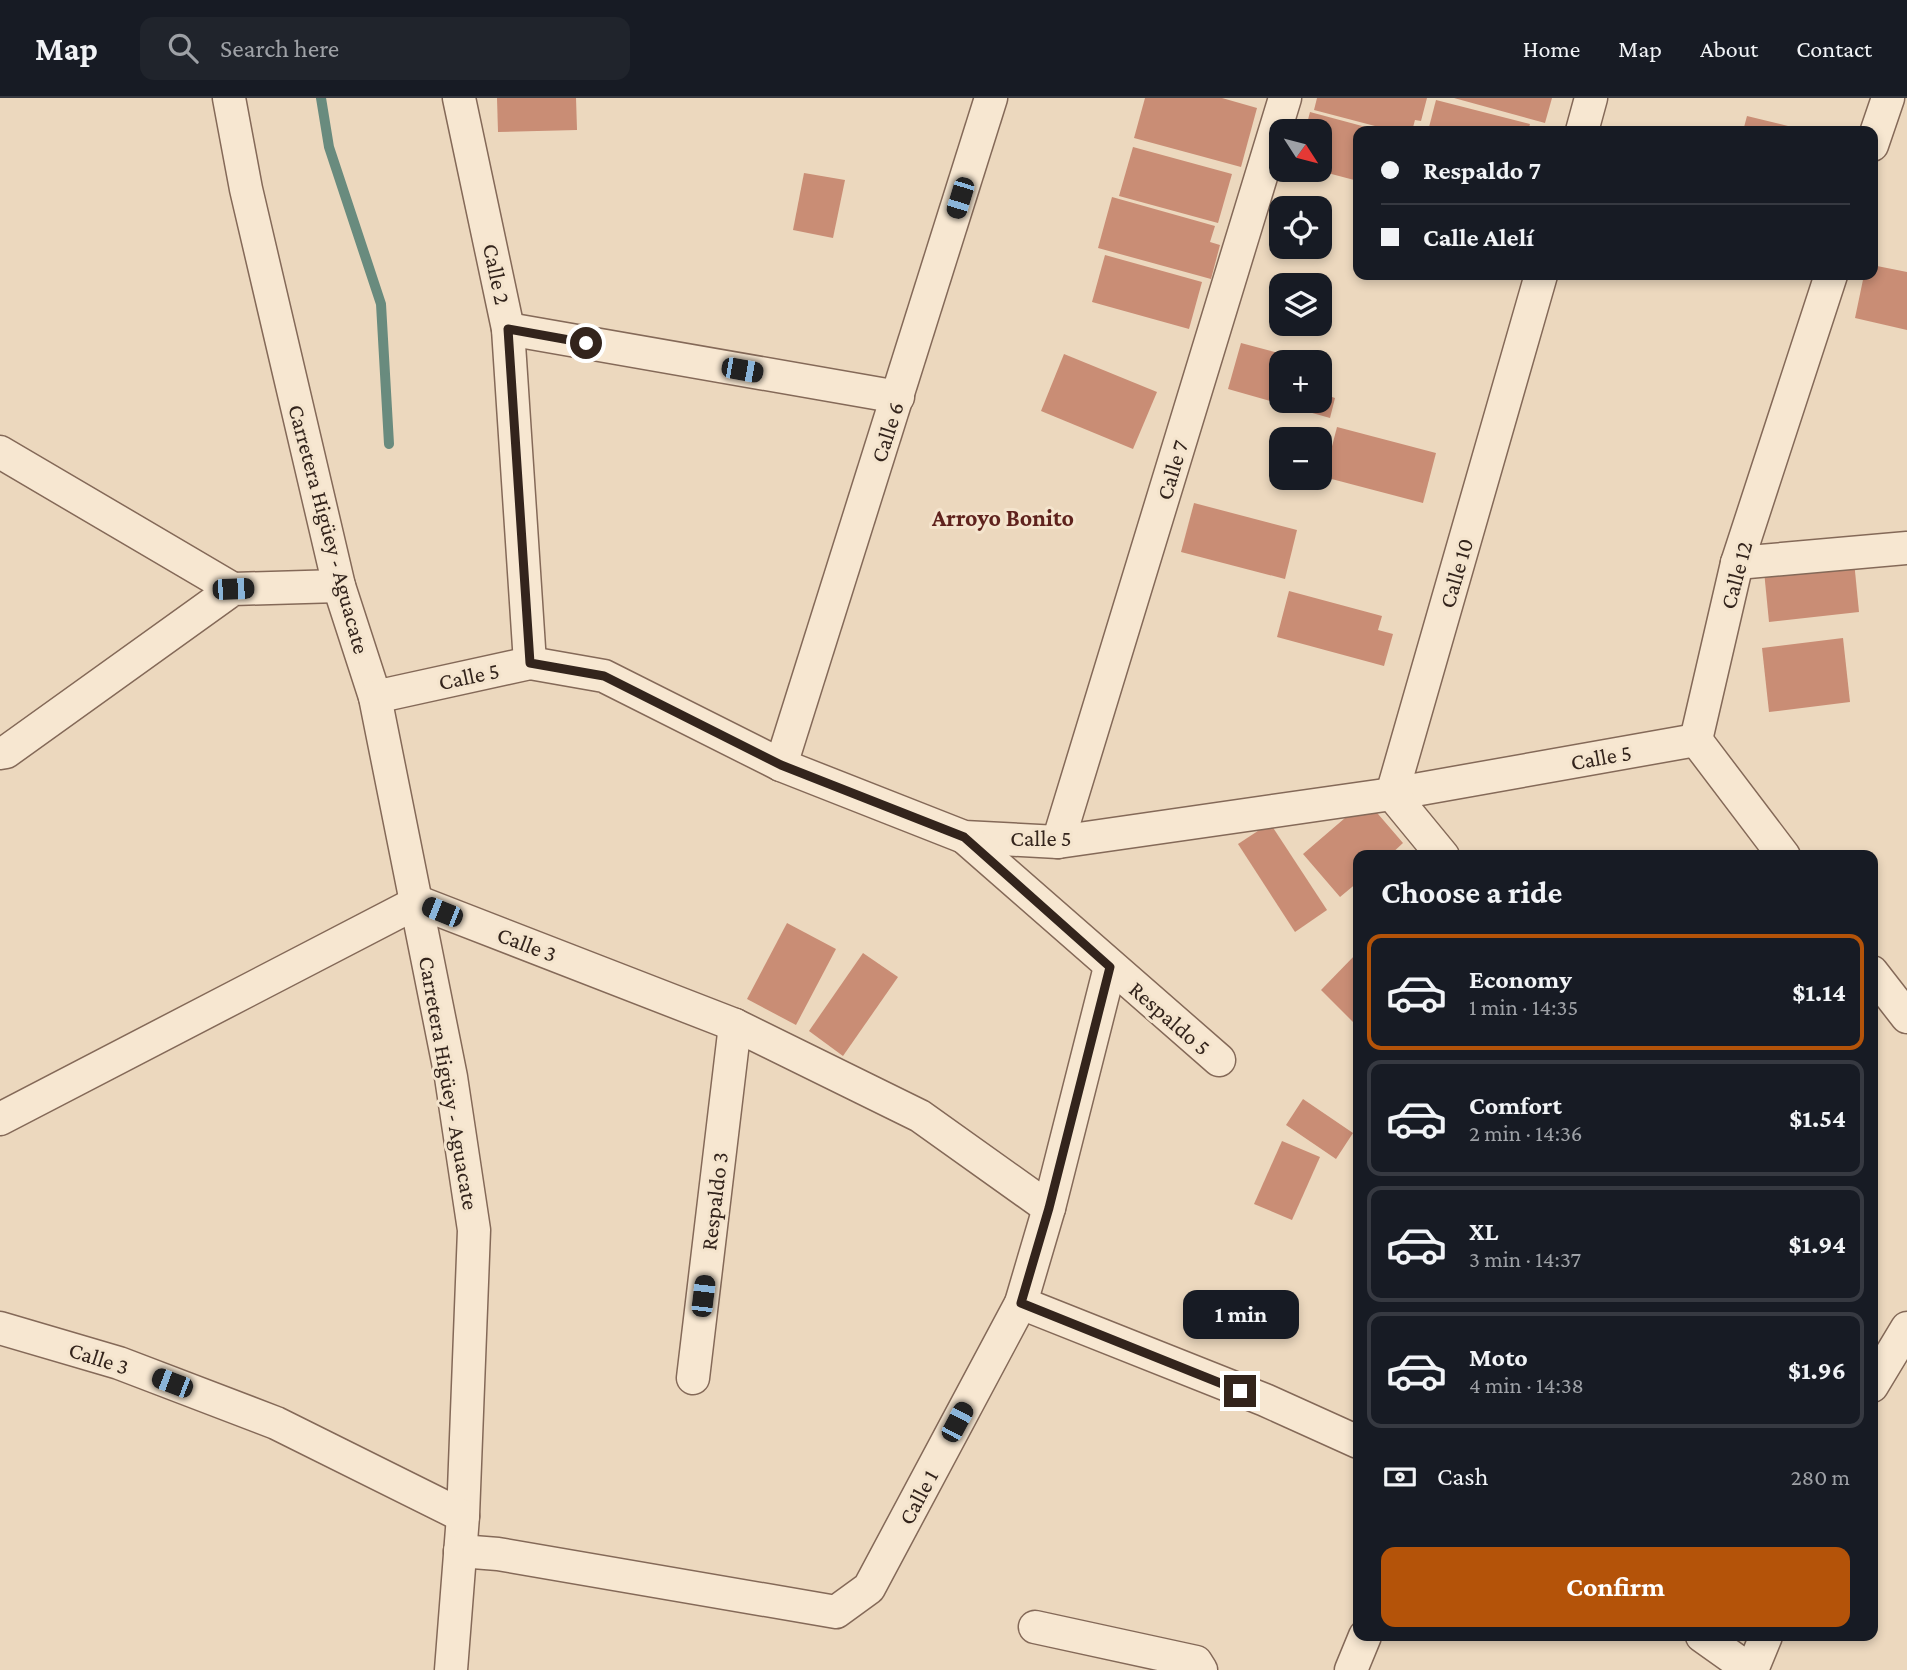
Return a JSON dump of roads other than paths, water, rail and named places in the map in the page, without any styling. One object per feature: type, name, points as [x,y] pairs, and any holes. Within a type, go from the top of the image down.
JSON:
[{"type":"street","name":"Carretera Higüey - Aguacate","points":[[229,98],[246,189],[339,586],[375,697],[451,1077],[474,1230],[463,1516],[451,1670]]},
{"type":"street","name":"Calle 2","points":[[459,98],[508,329],[530,663]]},
{"type":"street","name":"Calle 6","points":[[781,765],[991,98]]},
{"type":"street","name":"Calle 7","points":[[1058,842],[1285,98]]},
{"type":"street","points":[[1583,126],[1591,98]]},
{"type":"street","points":[[1878,127],[1888,98]]},
{"type":"street","name":"Calle 10","points":[[1392,794],[1540,280]]},
{"type":"street","name":"Calle 12","points":[[1696,740],[1737,564],[1828,280]]},
{"type":"street","points":[[508,329],[898,397]]},
{"type":"street","points":[[0,452],[233,589],[339,586]]},
{"type":"street","points":[[1737,564],[1907,548]]},
{"type":"street","points":[[0,753],[6,752],[233,589]]},
{"type":"street","name":"Calle 5","points":[[375,697],[530,663],[604,676],[781,765],[964,837],[1058,842],[1392,794],[1696,740]]},
{"type":"street","points":[[1696,740],[1779,850]]},
{"type":"street","points":[[1392,794],[1438,850]]},
{"type":"street","name":"Respaldo 5","points":[[964,837],[1219,1060]]},
{"type":"street","points":[[0,1119],[418,902]]},
{"type":"street","name":"Calle 3","points":[[418,902],[735,1025],[920,1116],[1049,1208]]},
{"type":"street","name":"Calle 1","points":[[460,1551],[498,1554],[836,1612],[869,1588],[1021,1303],[1049,1208],[1110,967]]},
{"type":"street","points":[[1878,980],[1907,1017]]},
{"type":"street","name":"Respaldo 3","points":[[693,1378],[735,1025]]},
{"type":"street","points":[[1021,1303],[1265,1400],[1353,1440]]},
{"type":"street","name":"Calle 3","points":[[0,1328],[119,1363],[276,1423],[463,1516]]},
{"type":"street","points":[[1878,1376],[1907,1328]]},
{"type":"street","points":[[1035,1628],[1196,1662],[1201,1670]]},
{"type":"street","points":[[1351,1670],[1363,1641]]},
{"type":"street","points":[[1709,1641],[1751,1670],[1764,1641]]},
{"type":"waterway","points":[[321,98],[329,147],[381,304],[389,444]]},
{"type":"district","name":"Arroyo Bonito","points":[[1003,517]]}]
